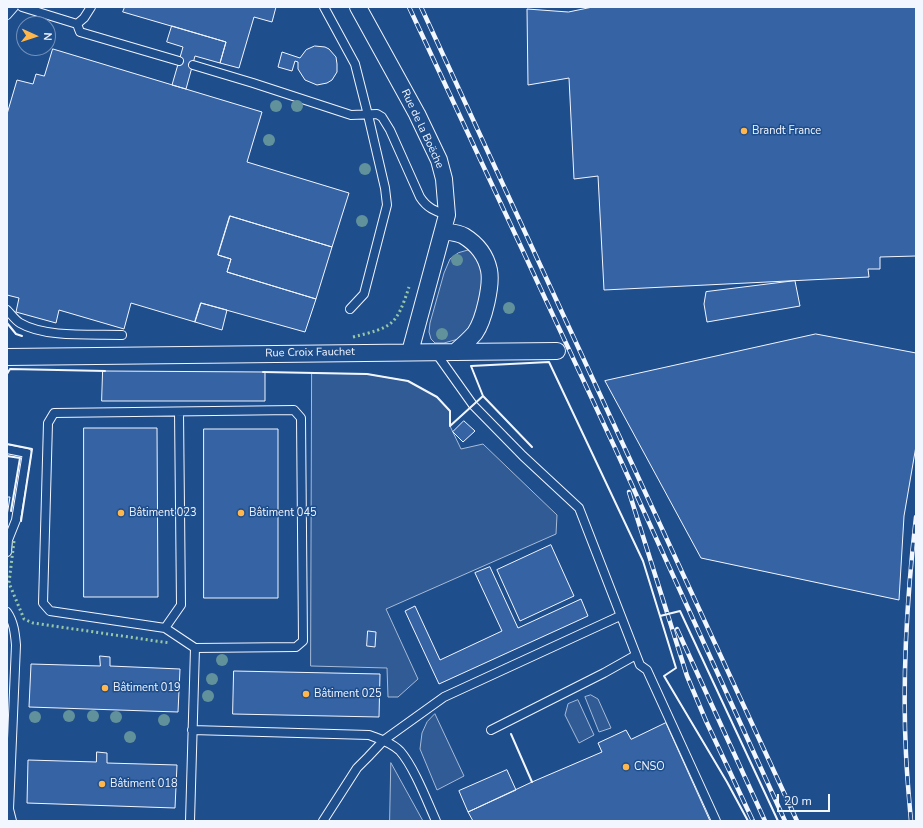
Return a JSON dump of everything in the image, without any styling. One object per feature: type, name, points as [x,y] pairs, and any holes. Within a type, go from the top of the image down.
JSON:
[{"type":"street","name":"Rue de la Boëche","points":[[358,7],[417,114],[439,160],[444,179],[447,215],[410,352]]},
{"type":"street","points":[[443,231],[463,236],[473,243],[483,254],[489,272],[488,298],[482,318],[475,332],[466,343],[455,352]]},
{"type":"street","name":"Rue Croix Fauchet","points":[[7,357],[556,351]]},
{"type":"lane","points":[[7,15],[14,7]]},
{"type":"lane","points":[[22,7],[77,24]]},
{"type":"lane","points":[[77,24],[84,18],[91,7]]},
{"type":"lane","points":[[324,7],[355,64],[385,188],[387,205],[364,294],[350,309]]},
{"type":"lane","points":[[77,24],[80,32],[179,61]]},
{"type":"lane","points":[[192,65],[260,85],[351,115],[360,116],[377,114],[385,120],[424,203],[434,211],[447,215]]},
{"type":"lane","points":[[7,310],[19,322],[55,333],[122,335]]},
{"type":"lane","points":[[436,352],[473,405],[523,456],[579,508],[640,665],[647,670],[716,821]]},
{"type":"lane","points":[[294,410],[301,418],[303,641],[296,647],[195,648],[165,628],[50,611],[44,603],[48,423],[54,413],[178,412],[294,410]]},
{"type":"lane","points":[[165,628],[181,605],[178,412]]},
{"type":"lane","points":[[7,449],[27,453],[16,520],[8,540],[7,552]]},
{"type":"lane","points":[[7,612],[10,616],[14,630],[16,645],[10,717],[9,809],[12,821]]},
{"type":"lane","points":[[323,821],[357,768],[384,740],[444,697],[620,616]]},
{"type":"lane","points":[[190,821],[195,648]]},
{"type":"lane","points":[[491,730],[604,673],[636,655]]},
{"type":"lane","points":[[192,730],[369,735],[384,740],[399,750],[409,763],[436,821]]},
{"type":"shaded area","points":[[469,250],[476,254],[482,265],[483,285],[475,319],[462,338],[444,343],[435,343],[431,339],[429,332],[430,323],[444,273],[450,259],[458,253]]},
{"type":"shaded area","points":[[312,373],[367,374],[408,381],[437,397],[450,411],[450,426],[461,449],[483,444],[557,515],[556,534],[386,609],[418,679],[398,697],[388,697],[387,668],[311,666]]},
{"type":"shaded area","points":[[591,695],[598,699],[611,728],[599,732],[585,697]]},
{"type":"shaded area","points":[[578,700],[594,735],[579,743],[565,715],[568,704]]},
{"type":"shaded area","points":[[435,714],[464,776],[437,790],[420,749],[422,733],[427,722]]},
{"type":"shaded area","points":[[391,763],[423,821],[390,821]]},
{"type":"building","points":[[125,7],[276,7],[272,22],[254,17],[239,68],[220,63],[226,42],[123,12]]},
{"type":"building","name":"Brandt France","points":[[593,7],[916,7],[916,256],[880,257],[880,269],[868,269],[869,277],[604,290],[598,176],[574,179],[569,78],[528,85],[527,9],[568,12]]},
{"type":"building","points":[[172,26],[226,42],[220,63],[195,56],[186,89],[172,85],[183,47],[167,42]]},
{"type":"building","points":[[315,46],[329,49],[336,57],[337,72],[332,80],[327,83],[317,85],[305,80],[298,69],[298,62],[295,61],[292,71],[278,67],[282,52],[300,58],[306,50]]},
{"type":"building","points":[[56,50],[262,112],[247,162],[349,193],[332,247],[230,216],[218,255],[231,259],[227,272],[316,299],[305,332],[201,303],[195,322],[131,303],[124,329],[59,310],[56,323],[16,312],[19,298],[7,295],[7,114],[17,80],[33,84],[36,74],[44,76],[51,56],[56,56]]},
{"type":"building","points":[[230,216],[332,247],[316,299],[227,272],[231,259],[218,255]]},
{"type":"building","points":[[795,281],[800,306],[707,322],[704,304],[706,292]]},
{"type":"building","points":[[201,303],[227,310],[222,330],[195,322]]},
{"type":"building","points":[[816,334],[916,353],[916,446],[904,516],[899,600],[701,558],[605,381]]},
{"type":"building","points":[[103,371],[265,372],[265,401],[102,401]]},
{"type":"building","points":[[464,421],[475,431],[463,442],[453,432]]},
{"type":"building","name":"Bâtiment 023","points":[[84,428],[157,428],[158,597],[84,597]]},
{"type":"building","name":"Bâtiment 045","points":[[204,429],[278,429],[278,598],[204,598]]},
{"type":"building","points":[[7,497],[10,497],[7,516]]},
{"type":"building","points":[[551,545],[574,596],[520,621],[497,570]]},
{"type":"building","points":[[490,567],[518,628],[581,599],[588,616],[439,684],[405,611],[415,606],[440,660],[502,631],[475,573]]},
{"type":"building","points":[[368,631],[376,632],[375,647],[367,646]]},
{"type":"building","name":"Bâtiment 019","points":[[100,656],[110,657],[110,666],[180,669],[178,712],[29,707],[31,664],[100,666]]},
{"type":"building","name":"Bâtiment 025","points":[[234,671],[380,674],[379,717],[233,714]]},
{"type":"building","name":"CNSO","points":[[666,723],[710,821],[473,821],[468,812],[532,782],[602,752],[598,743],[626,730],[631,739]]},
{"type":"building","name":"Bâtiment 018","points":[[97,752],[107,753],[107,763],[177,765],[175,808],[27,803],[28,760],[96,762]]},
{"type":"building","points":[[507,770],[516,790],[468,812],[459,791]]},
{"type":"railway","points":[[409,7],[615,448],[785,821]]},
{"type":"railway","points":[[421,7],[797,821]]},
{"type":"railway","points":[[629,492],[687,676],[706,721],[753,821]]},
{"type":"railway","points":[[911,821],[906,754],[905,665],[910,576],[916,517]]},
{"type":"railway","points":[[677,629],[765,821]]},
{"type":"hedge","points":[[353,337],[376,331],[391,323],[396,318],[409,287]]},
{"type":"hedge","points":[[14,541],[9,583],[24,619],[33,623],[170,643]]},
{"type":"wall","points":[[7,323],[16,334],[22,336]]},
{"type":"wall","points":[[263,372],[367,374],[408,381],[437,397],[450,411],[450,426],[483,396],[471,366],[549,362],[643,561],[660,616],[680,611],[778,821]]},
{"type":"wall","points":[[7,374],[10,369],[105,371]]},
{"type":"wall","points":[[483,396],[532,447]]},
{"type":"wall","points":[[7,444],[32,449],[21,521]]},
{"type":"wall","points":[[7,456],[20,458],[11,511]]},
{"type":"wall","points":[[660,616],[676,668],[664,676],[727,782],[748,821]]},
{"type":"wall","points":[[511,734],[532,782]]},
{"type":"place","name":"Brandt France","points":[[744,131]]},
{"type":"place","name":"Bâtiment 023","points":[[121,513]]},
{"type":"place","name":"Bâtiment 045","points":[[241,513]]},
{"type":"place","name":"Bâtiment 019","points":[[105,688]]},
{"type":"place","name":"Bâtiment 025","points":[[306,694]]},
{"type":"place","name":"CNSO","points":[[626,767]]},
{"type":"place","name":"Bâtiment 018","points":[[102,784]]}]
